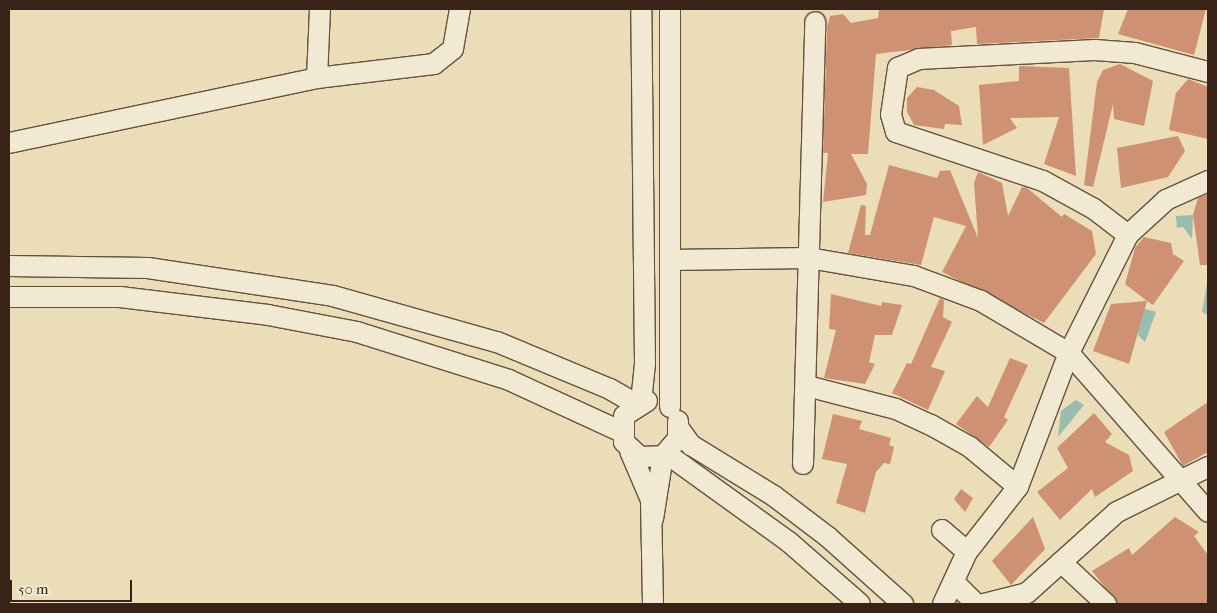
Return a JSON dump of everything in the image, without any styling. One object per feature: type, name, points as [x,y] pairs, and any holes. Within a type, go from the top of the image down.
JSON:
[{"type":"street","points":[[318,78],[320,9]]},
{"type":"street","points":[[9,144],[318,78],[443,62],[453,49],[460,9]]},
{"type":"street","points":[[638,403],[645,363],[641,9]]},
{"type":"street","points":[[670,9],[670,407],[680,430],[691,445],[767,491],[828,537],[903,604]]},
{"type":"street","points":[[803,464],[807,386],[815,22]]},
{"type":"street","points":[[1128,235],[1094,209],[1042,181],[896,132],[890,115],[898,68],[919,60],[1095,50],[1135,53],[1208,72]]},
{"type":"street","points":[[943,604],[956,584],[967,552],[1018,488],[1069,353],[1128,235],[1166,200],[1208,181]]},
{"type":"street","points":[[670,260],[809,258],[946,286],[1013,317],[1069,353],[1208,512]]},
{"type":"street","points":[[9,266],[148,268],[341,298],[497,342],[610,389],[638,403]]},
{"type":"street","points":[[9,297],[120,297],[357,332],[502,377],[622,432]]},
{"type":"street","points":[[807,386],[896,409],[931,425],[970,447],[1018,488]]},
{"type":"street","points":[[653,519],[645,477],[622,432],[624,416],[638,403],[656,400],[670,407]]},
{"type":"street","points":[[653,604],[653,519],[665,455],[680,430]]},
{"type":"street","points":[[630,450],[640,457],[665,455],[789,542],[860,604]]},
{"type":"street","points":[[984,604],[1027,593],[1117,512],[1208,467]]},
{"type":"street","points":[[942,530],[967,552]]},
{"type":"street","points":[[1061,562],[1106,604]]},
{"type":"street","points":[[956,584],[976,604]]},
{"type":"shaded area","points":[[1193,215],[1192,239],[1183,227],[1177,228],[1176,216]]},
{"type":"shaded area","points":[[1208,278],[1208,315],[1202,312]]},
{"type":"shaded area","points":[[1142,308],[1156,312],[1145,342],[1138,335]]},
{"type":"shaded area","points":[[1076,400],[1084,405],[1058,437],[1061,411]]},
{"type":"building","points":[[879,9],[1104,9],[1099,38],[977,44],[976,27],[951,31],[952,45],[876,54],[868,154],[851,154],[867,184],[866,195],[823,202],[828,153],[823,153],[827,27],[830,16],[843,14],[851,23],[878,18]]},
{"type":"building","points":[[1128,9],[1206,9],[1194,55],[1118,34]]},
{"type":"building","points":[[1120,64],[1153,81],[1144,126],[1114,119],[1113,104],[1093,187],[1084,185],[1097,82],[1103,70]]},
{"type":"building","points":[[1019,66],[1069,68],[1076,176],[1044,164],[1059,117],[1010,118],[1017,128],[983,145],[979,85],[1019,81]]},
{"type":"building","points":[[1188,79],[1208,87],[1208,139],[1169,130],[1176,93]]},
{"type":"building","points":[[917,87],[934,90],[959,106],[962,125],[945,124],[944,129],[914,125],[907,112],[907,98]]},
{"type":"building","points":[[1178,136],[1185,151],[1168,177],[1121,188],[1117,148]]},
{"type":"building","points":[[889,165],[937,178],[940,171],[950,170],[978,238],[974,183],[978,172],[1002,183],[1008,216],[1022,187],[1027,188],[1062,217],[1064,214],[1092,231],[1096,254],[1044,323],[942,272],[966,226],[934,217],[921,265],[848,253],[861,205],[866,206],[865,235],[870,235]]},
{"type":"building","points":[[1208,194],[1208,265],[1200,265],[1193,215],[1198,198]]},
{"type":"building","points":[[1144,237],[1171,243],[1173,254],[1184,261],[1153,305],[1125,284],[1135,248]]},
{"type":"building","points":[[831,294],[881,306],[882,302],[902,305],[892,335],[875,335],[869,362],[875,364],[865,384],[824,378],[836,330],[829,329]]},
{"type":"building","points":[[940,298],[944,300],[943,317],[952,322],[931,367],[945,371],[928,410],[892,393],[907,363],[911,364]]},
{"type":"building","points":[[1147,301],[1129,364],[1093,351],[1111,304]]},
{"type":"building","points":[[1010,358],[1028,365],[1004,417],[1008,420],[989,447],[956,424],[977,396],[988,407]]},
{"type":"building","points":[[1208,402],[1208,452],[1183,466],[1164,432]]},
{"type":"building","points":[[1094,413],[1112,434],[1105,442],[1129,455],[1133,471],[1095,497],[1092,489],[1060,520],[1037,492],[1068,468],[1057,448]]},
{"type":"building","points":[[833,414],[862,421],[859,429],[891,438],[889,445],[894,447],[890,464],[884,463],[876,472],[865,513],[836,503],[847,464],[822,459]]},
{"type":"building","points":[[961,489],[973,498],[965,512],[954,499]]},
{"type":"building","points":[[1033,517],[1045,549],[1011,585],[992,561]]},
{"type":"building","points":[[1175,517],[1199,532],[1194,536],[1208,555],[1208,604],[1118,604],[1092,571],[1129,548],[1132,555]]}]
